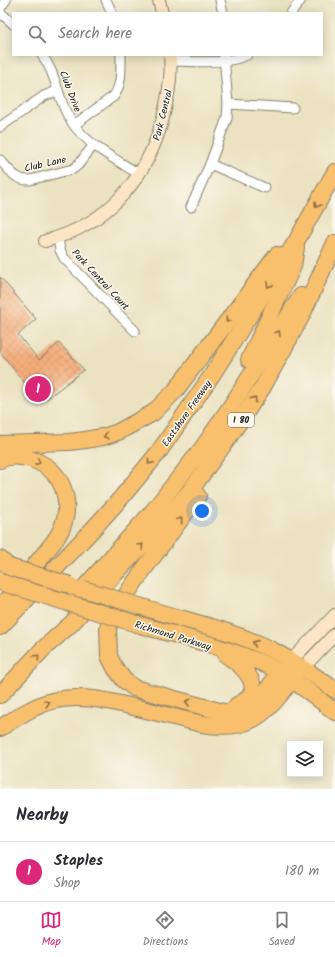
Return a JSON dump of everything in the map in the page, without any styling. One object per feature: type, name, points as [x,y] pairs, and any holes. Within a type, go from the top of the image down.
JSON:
[{"type":"highway","name":"Eastshore Freeway","points":[[0,627],[121,498],[158,453],[212,375],[298,239],[335,172]]},
{"type":"highway","points":[[64,602],[76,587],[176,482],[204,446],[232,405],[299,299],[335,233]]},
{"type":"highway","points":[[0,444],[69,442],[97,438],[118,432],[153,413],[175,391],[277,254],[298,239]]},
{"type":"highway","points":[[128,532],[196,443],[242,374],[256,348],[294,266],[298,239]]},
{"type":"highway","name":"I 80","points":[[0,695],[42,650],[72,623],[150,537],[190,491],[228,440],[263,387],[301,317],[335,243]]},
{"type":"highway","points":[[228,440],[197,497],[115,611],[108,628],[109,656],[115,668],[124,680],[134,688],[223,712],[236,712],[247,708],[258,701],[286,677]]},
{"type":"highway","points":[[0,460],[14,457],[25,458],[42,463],[56,474],[64,490],[66,499],[65,519],[60,532],[53,543],[0,608]]},
{"type":"highway","name":"Richmond Parkway","points":[[3,563],[248,640],[297,664],[335,690]]},
{"type":"highway","name":"Richmond Parkway","points":[[0,582],[209,645],[263,664],[286,677],[322,701],[335,712]]},
{"type":"highway","points":[[209,645],[237,663],[249,675],[253,684],[251,693],[244,702],[235,706],[213,709]]},
{"type":"highway","points":[[271,706],[286,677]]},
{"type":"highway","points":[[0,728],[34,708],[51,701],[66,698],[104,700],[218,726],[230,726],[249,722],[271,706],[302,695],[322,701]]},
{"type":"street","points":[[0,8],[6,0]]},
{"type":"street","points":[[106,0],[112,12]]},
{"type":"street","points":[[158,0],[162,12]]},
{"type":"street","points":[[220,0],[223,12]]},
{"type":"street","points":[[292,12],[301,0]]},
{"type":"street","points":[[0,12],[12,23]]},
{"type":"street","name":"Club Drive","points":[[43,56],[47,61],[54,77],[57,91],[66,113],[74,125],[93,146],[139,174]]},
{"type":"street","points":[[74,125],[114,96],[120,83],[121,56]]},
{"type":"street","points":[[170,58],[241,58],[245,56]]},
{"type":"street","name":"Park Central","points":[[46,241],[58,238],[82,228],[98,218],[118,200],[139,174],[158,138],[167,100],[170,58]]},
{"type":"street","points":[[190,207],[210,164],[227,118],[228,104],[224,58]]},
{"type":"street","points":[[0,127],[44,96],[57,91]]},
{"type":"street","points":[[228,104],[293,108]]},
{"type":"street","name":"Club Lane","points":[[0,160],[18,178],[30,180],[73,169],[93,146]]},
{"type":"street","points":[[210,164],[265,188]]},
{"type":"street","name":"Park Central Court","points":[[58,238],[60,250],[64,258],[135,331]]},
{"type":"street","points":[[286,677],[335,615]]},
{"type":"street","points":[[297,664],[335,634]]},
{"type":"building","points":[[0,277],[36,319],[18,335],[39,360],[59,343],[84,370],[41,403],[0,352]]},
{"type":"place","name":"Staples","points":[[38,389]]}]
